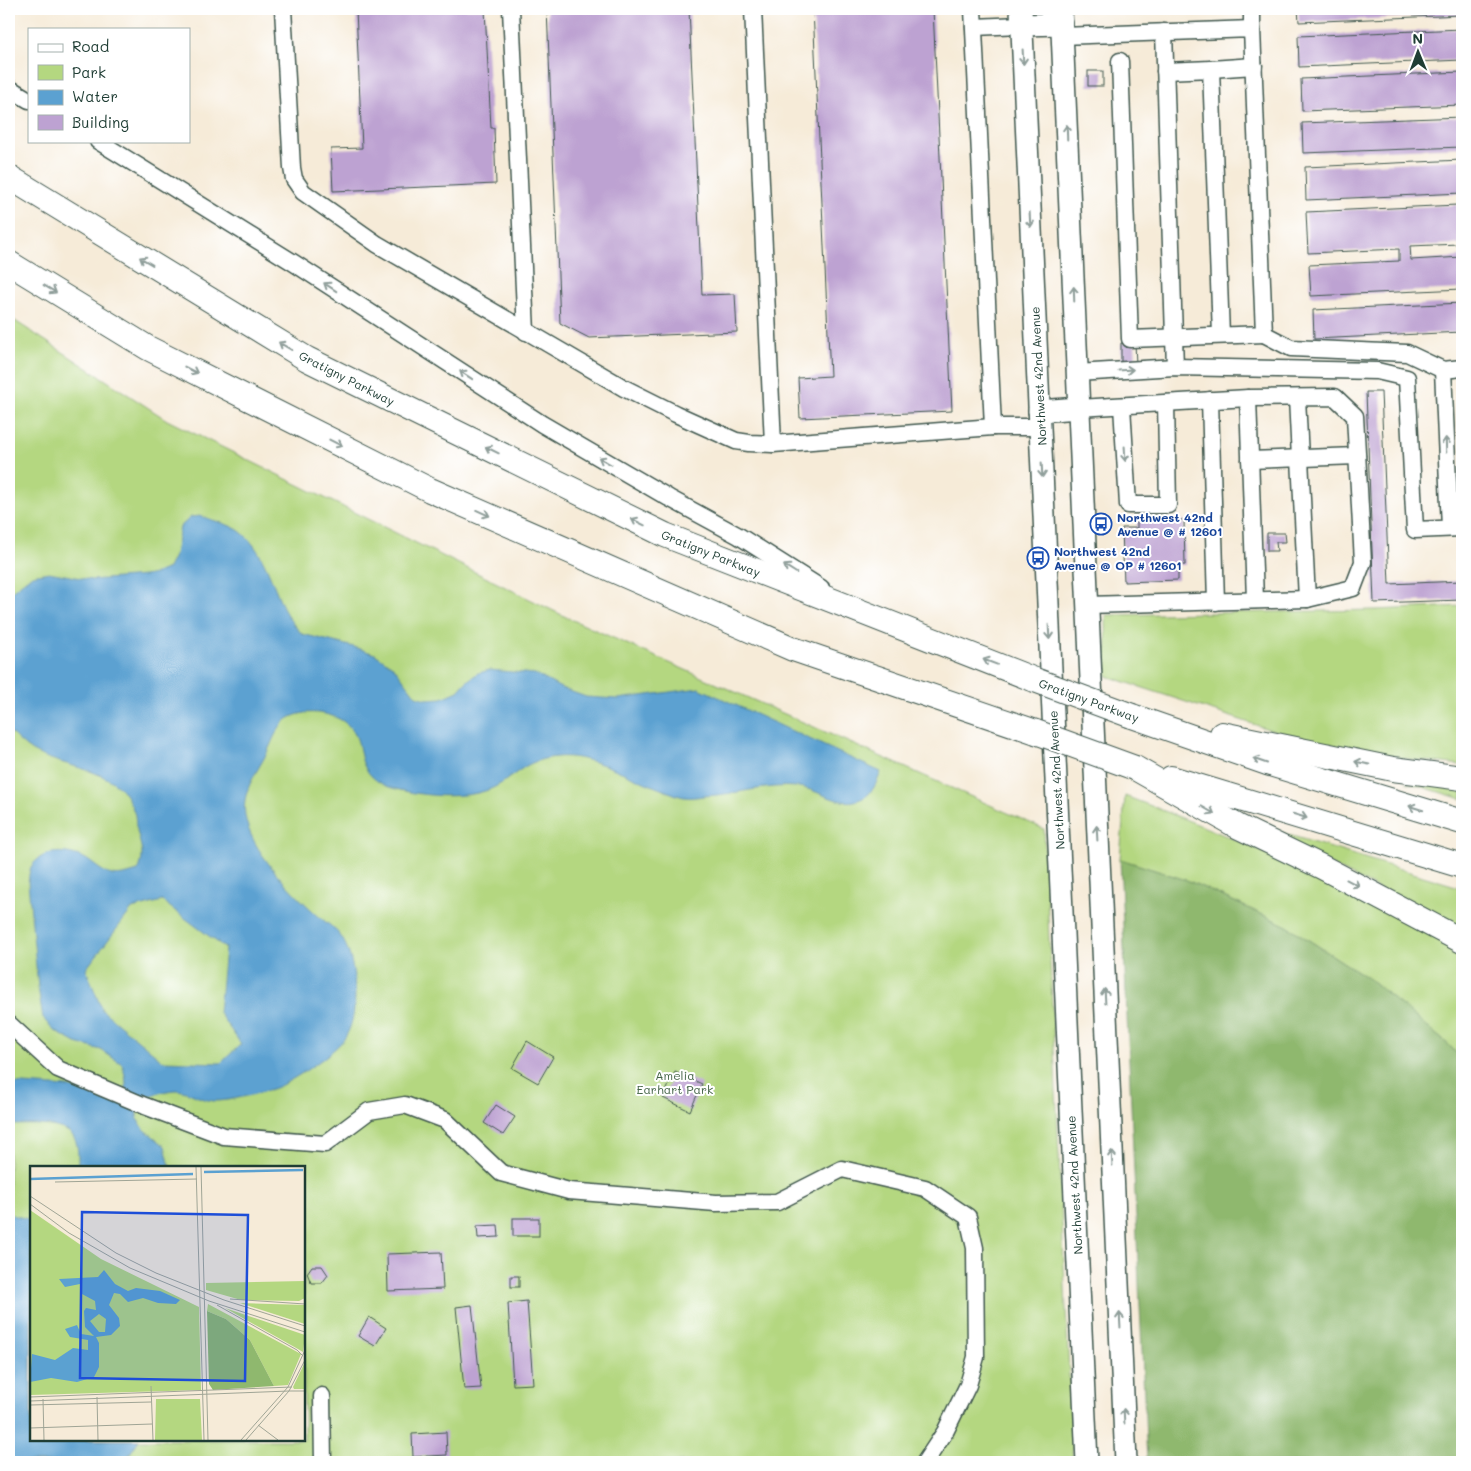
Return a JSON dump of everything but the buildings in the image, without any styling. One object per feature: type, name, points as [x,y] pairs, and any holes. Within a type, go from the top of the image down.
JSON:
[{"type":"highway","name":"Gratigny Parkway","points":[[9,178],[307,359],[665,535],[861,613],[1132,716],[1267,763],[1462,822]]},
{"type":"highway","points":[[9,264],[148,348],[430,490],[793,649],[1135,768],[1217,791],[1462,866]]},
{"type":"highway","points":[[1132,716],[1393,770],[1462,778]]},
{"type":"highway","points":[[1135,768],[1237,826],[1322,867],[1462,941]]},
{"type":"main road","points":[[1021,17],[1062,23],[1126,1462]]},
{"type":"main road","name":"Northwest 42nd Avenue","points":[[1021,17],[1087,1462]]},
{"type":"main road","points":[[1040,419],[1078,408]]},
{"type":"lane","points":[[283,9],[292,168],[294,179],[302,192],[377,244],[624,388],[714,432],[749,443],[773,444],[993,427],[1040,419]]},
{"type":"lane","points":[[511,9],[526,332]]},
{"type":"lane","points":[[753,9],[773,444]]},
{"type":"lane","points":[[973,9],[993,427]]},
{"type":"lane","points":[[1252,9],[1264,334]]},
{"type":"lane","points":[[974,27],[1021,17]]},
{"type":"lane","points":[[1062,23],[1164,32],[1252,29]]},
{"type":"lane","points":[[1164,32],[1175,367]]},
{"type":"lane","points":[[1120,61],[1130,339],[1264,334],[1291,348],[1407,353],[1443,370],[1462,368]]},
{"type":"lane","points":[[1165,70],[1254,66]]},
{"type":"lane","points":[[1211,69],[1221,335]]},
{"type":"lane","points":[[9,88],[28,99]]},
{"type":"lane","points":[[100,142],[294,263],[542,424],[669,498],[739,536],[861,613]]},
{"type":"lane","points":[[1077,373],[1175,367],[1377,371],[1407,378],[1415,530],[1456,528],[1443,370]]},
{"type":"lane","points":[[1078,408],[1248,398],[1335,397],[1355,416],[1364,562],[1353,588],[1307,599],[1087,605]]},
{"type":"lane","points":[[1248,398],[1255,600]]},
{"type":"lane","points":[[1297,398],[1307,599]]},
{"type":"lane","points":[[1210,400],[1216,602]]},
{"type":"lane","points":[[1122,406],[1128,505],[1168,505],[1166,403]]},
{"type":"lane","points":[[1250,460],[1357,456]]},
{"type":"lane","points":[[9,1024],[58,1069],[145,1106],[224,1136],[325,1144],[369,1111],[405,1105],[445,1120],[502,1173],[569,1191],[716,1203],[777,1202],[842,1169],[925,1188],[968,1217],[975,1248],[976,1357],[968,1385],[945,1432],[925,1462]]},
{"type":"lane","points":[[322,1396],[323,1462]]},
{"type":"green space","name":"Amelia Earhart Park","points":[[9,317],[167,420],[566,617],[1044,829],[1073,1462],[9,1462]]},
{"type":"green space","points":[[1462,606],[1462,765],[1415,760],[1339,746],[1268,729],[1107,676],[1106,615],[1375,610]]},
{"type":"green space","points":[[1406,782],[1462,783],[1462,799]]},
{"type":"green space","points":[[1125,796],[1296,866],[1462,951],[1462,1060],[1450,1046],[1372,981],[1287,926],[1189,881],[1120,859]]},
{"type":"green space","points":[[1276,831],[1462,888],[1462,932],[1273,835]]},
{"type":"green space","points":[[1120,859],[1189,881],[1287,926],[1372,981],[1450,1046],[1462,1060],[1462,1462],[1147,1462]]},
{"type":"water","points":[[201,516],[237,529],[256,548],[288,616],[302,634],[375,654],[394,667],[416,696],[426,699],[442,698],[458,691],[478,673],[490,670],[535,674],[561,688],[586,697],[618,699],[699,688],[881,772],[867,796],[851,802],[836,799],[806,788],[786,786],[689,797],[666,791],[594,762],[560,757],[544,759],[529,764],[500,784],[485,791],[452,796],[429,795],[391,788],[372,777],[363,763],[354,732],[336,717],[321,713],[305,713],[291,717],[279,728],[252,779],[246,796],[245,815],[248,828],[262,855],[304,903],[336,931],[347,948],[354,973],[355,1001],[346,1036],[341,1043],[313,1066],[282,1085],[269,1090],[219,1101],[208,1100],[177,1090],[165,1091],[146,1097],[138,1110],[137,1119],[144,1129],[165,1146],[170,1166],[78,1166],[76,1143],[73,1136],[68,1132],[53,1126],[9,1125],[9,1083],[68,1087],[112,1102],[121,1102],[126,1089],[126,1079],[122,1064],[101,1050],[76,1043],[60,1034],[52,1029],[43,1018],[38,987],[28,882],[30,870],[42,856],[56,852],[79,856],[109,874],[122,875],[138,871],[142,860],[142,850],[135,815],[125,794],[118,786],[96,773],[55,761],[32,751],[9,731],[9,593],[32,575],[49,572],[91,580],[155,574],[168,568],[175,554],[180,527],[191,517]],"holes":[[[162,901],[225,948],[219,1013],[241,1044],[221,1063],[163,1061],[102,1010],[86,969],[132,909]]]},
{"type":"water","points":[[9,1214],[30,1220],[30,1441],[138,1441],[124,1462],[9,1462]]},
{"type":"place","name":"Northwest 42nd Avenue @ # 12601","points":[[1101,524]]},
{"type":"place","name":"Northwest 42nd Avenue @ OP # 12601","points":[[1038,558]]}]
